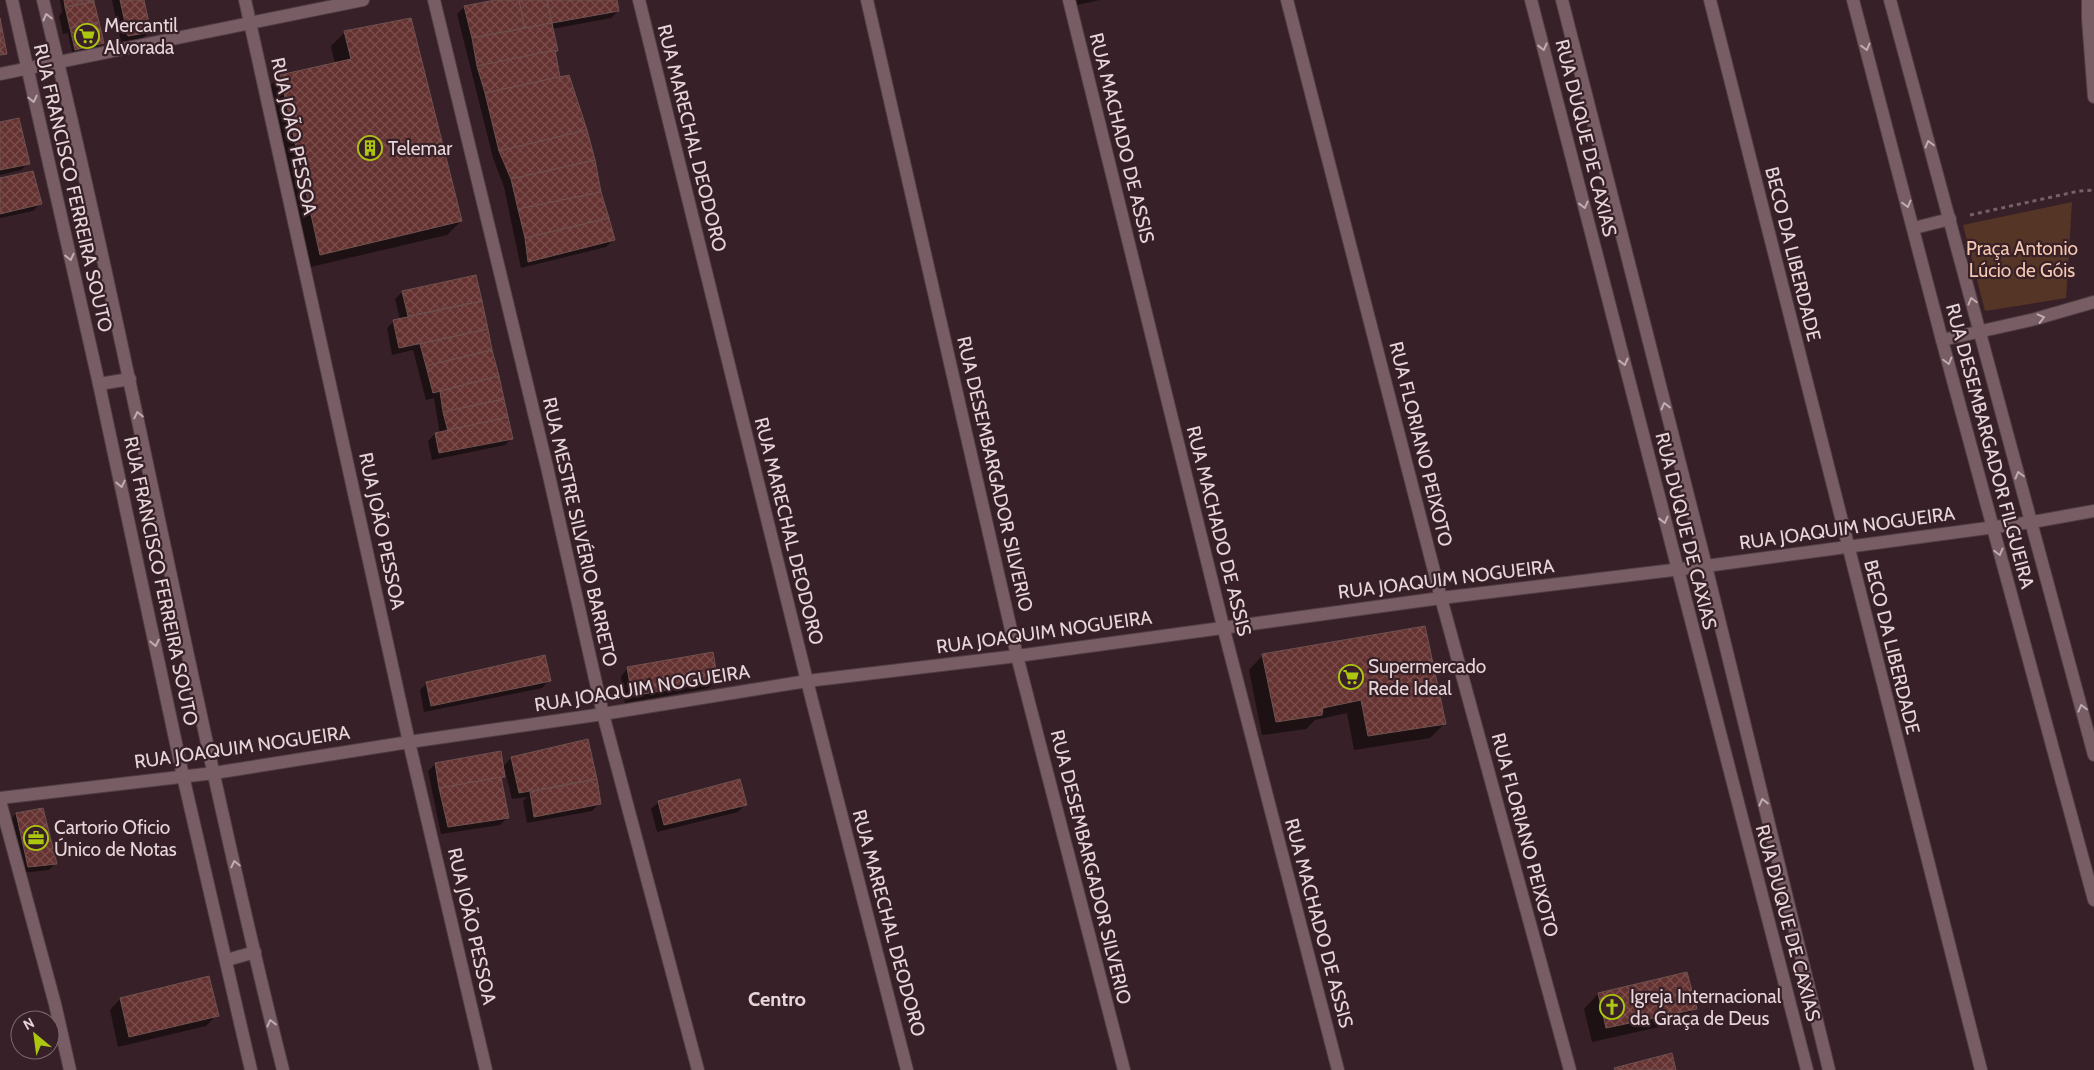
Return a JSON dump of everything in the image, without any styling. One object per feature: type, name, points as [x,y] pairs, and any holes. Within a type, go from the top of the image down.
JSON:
[{"type":"street","name":"RUA FRANCISCO FERREIRA SOUTO","points":[[12,0],[99,384],[183,776],[252,1070]]},
{"type":"street","name":"RUA FRANCISCO FERREIRA SOUTO","points":[[43,0],[130,379],[254,952],[283,1070]]},
{"type":"street","name":"RUA JOÃO PESSOA","points":[[245,0],[409,742],[486,1070]]},
{"type":"street","points":[[0,74],[363,0]]},
{"type":"street","name":"RUA MESTRE SILVÉRIO BARRETO","points":[[434,0],[547,467],[604,714],[698,1070]]},
{"type":"street","name":"RUA MARECHAL DEODORO","points":[[639,0],[806,681],[908,1070]]},
{"type":"street","name":"RUA DESEMBARGADOR SILVERIO","points":[[867,0],[1017,656],[1124,1070]]},
{"type":"street","name":"RUA MACHADO DE ASSIS","points":[[1069,0],[1223,626],[1338,1070]]},
{"type":"street","name":"RUA FLORIANO PEIXOTO","points":[[1288,0],[1441,598],[1570,1070]]},
{"type":"street","name":"RUA DUQUE DE CAXIAS","points":[[1531,0],[1807,1070]]},
{"type":"street","name":"RUA DUQUE DE CAXIAS","points":[[1562,0],[1706,566],[1829,1070]]},
{"type":"street","name":"BECO DA LIBERDADE","points":[[1710,0],[1981,1070]]},
{"type":"street","name":"RUA DESEMBARGADOR FILGUEIRA","points":[[1853,0],[1992,527],[2094,900]]},
{"type":"street","name":"RUA DESEMBARGADOR FILGUEIRA","points":[[1890,0],[2094,755]]},
{"type":"street","points":[[2088,0],[2091,14],[2094,97]]},
{"type":"street","points":[[1914,228],[1950,219]]},
{"type":"street","points":[[1942,340],[2034,319],[2094,302]]},
{"type":"street","points":[[99,384],[130,379]]},
{"type":"street","name":"RUA JOAQUIM NOGUEIRA","points":[[0,799],[214,773],[604,714],[806,681],[1017,656],[1223,626],[1706,566],[2032,522],[2094,511]]},
{"type":"street","points":[[0,799],[55,1004],[70,1070]]},
{"type":"street","points":[[227,960],[254,952]]},
{"type":"path","points":[[1950,219],[2070,193],[2094,190]]},
{"type":"green space","name":"Praça Antonio Lúcio de Góis","points":[[2072,202],[2066,298],[1985,311],[1963,225]]},
{"type":"building","points":[[64,0],[94,0],[94,2],[65,7]]},
{"type":"building","points":[[120,0],[144,0],[151,32],[128,36]]},
{"type":"building","points":[[495,0],[519,0],[525,28],[472,38],[464,6]]},
{"type":"building","points":[[519,0],[547,0],[552,23],[525,28]]},
{"type":"building","points":[[547,0],[617,0],[619,11],[552,23]]},
{"type":"building","points":[[94,2],[99,22],[70,28],[65,7]]},
{"type":"building","points":[[0,18],[7,54],[0,55]]},
{"type":"building","name":"Telemar","points":[[411,18],[462,221],[320,255],[280,75],[351,59],[344,31]]},
{"type":"building","name":"Mercantil Alvorada","points":[[99,22],[104,43],[75,50],[70,28]]},
{"type":"building","points":[[552,23],[558,51],[477,66],[472,38]]},
{"type":"building","points":[[555,50],[560,77],[485,93],[477,66]]},
{"type":"building","points":[[569,75],[587,130],[499,151],[485,93]]},
{"type":"building","points":[[19,118],[30,164],[0,170],[0,122]]},
{"type":"building","points":[[587,130],[595,160],[511,179],[499,151]]},
{"type":"building","points":[[595,160],[601,192],[518,209],[511,179]]},
{"type":"building","points":[[33,171],[42,204],[0,214],[0,178]]},
{"type":"building","points":[[601,192],[609,218],[525,238],[518,209]]},
{"type":"building","points":[[609,218],[615,240],[528,262],[525,238]]},
{"type":"building","points":[[476,275],[482,301],[408,316],[402,291]]},
{"type":"building","points":[[482,301],[488,329],[399,348],[393,320]]},
{"type":"building","points":[[488,329],[492,350],[426,366],[420,344]]},
{"type":"building","points":[[492,350],[499,376],[433,393],[426,366]]},
{"type":"building","points":[[499,376],[504,399],[443,412],[440,391]]},
{"type":"building","points":[[504,399],[508,417],[448,431],[443,412]]},
{"type":"building","points":[[508,417],[513,439],[439,453],[435,433]]},
{"type":"building","name":"Supermercado Rede Ideal","points":[[1425,626],[1446,724],[1368,736],[1361,700],[1323,708],[1322,715],[1276,722],[1262,654]]},
{"type":"building","points":[[713,652],[718,681],[632,696],[627,667]]},
{"type":"building","points":[[545,655],[551,681],[431,706],[426,682]]},
{"type":"building","points":[[588,739],[597,779],[519,793],[511,757]]},
{"type":"building","points":[[501,751],[505,777],[439,788],[435,763]]},
{"type":"building","points":[[501,777],[509,818],[448,827],[439,788]]},
{"type":"building","points":[[597,779],[601,804],[534,817],[530,792]]},
{"type":"building","points":[[740,779],[747,805],[664,825],[658,801]]},
{"type":"building","name":"Cartorio Oficio Único de Notas","points":[[43,808],[57,864],[28,867],[16,813]]},
{"type":"building","points":[[1687,972],[1697,1009],[1606,1028],[1598,993]]},
{"type":"building","points":[[209,976],[219,1016],[129,1037],[120,998]]},
{"type":"building","points":[[1672,1053],[1676,1070],[1615,1070],[1614,1068]]},
{"type":"place","name":"Mercantil Alvorada","points":[[87,36]]},
{"type":"place","name":"Telemar","points":[[370,148]]},
{"type":"place","name":"Supermercado Rede Ideal","points":[[1351,677]]},
{"type":"place","name":"Cartorio Oficio Único de Notas","points":[[36,838]]},
{"type":"place","name":"Igreja Internacional da Graça de Deus","points":[[1612,1007]]},
{"type":"district","name":"Centro","points":[[777,999]]}]
